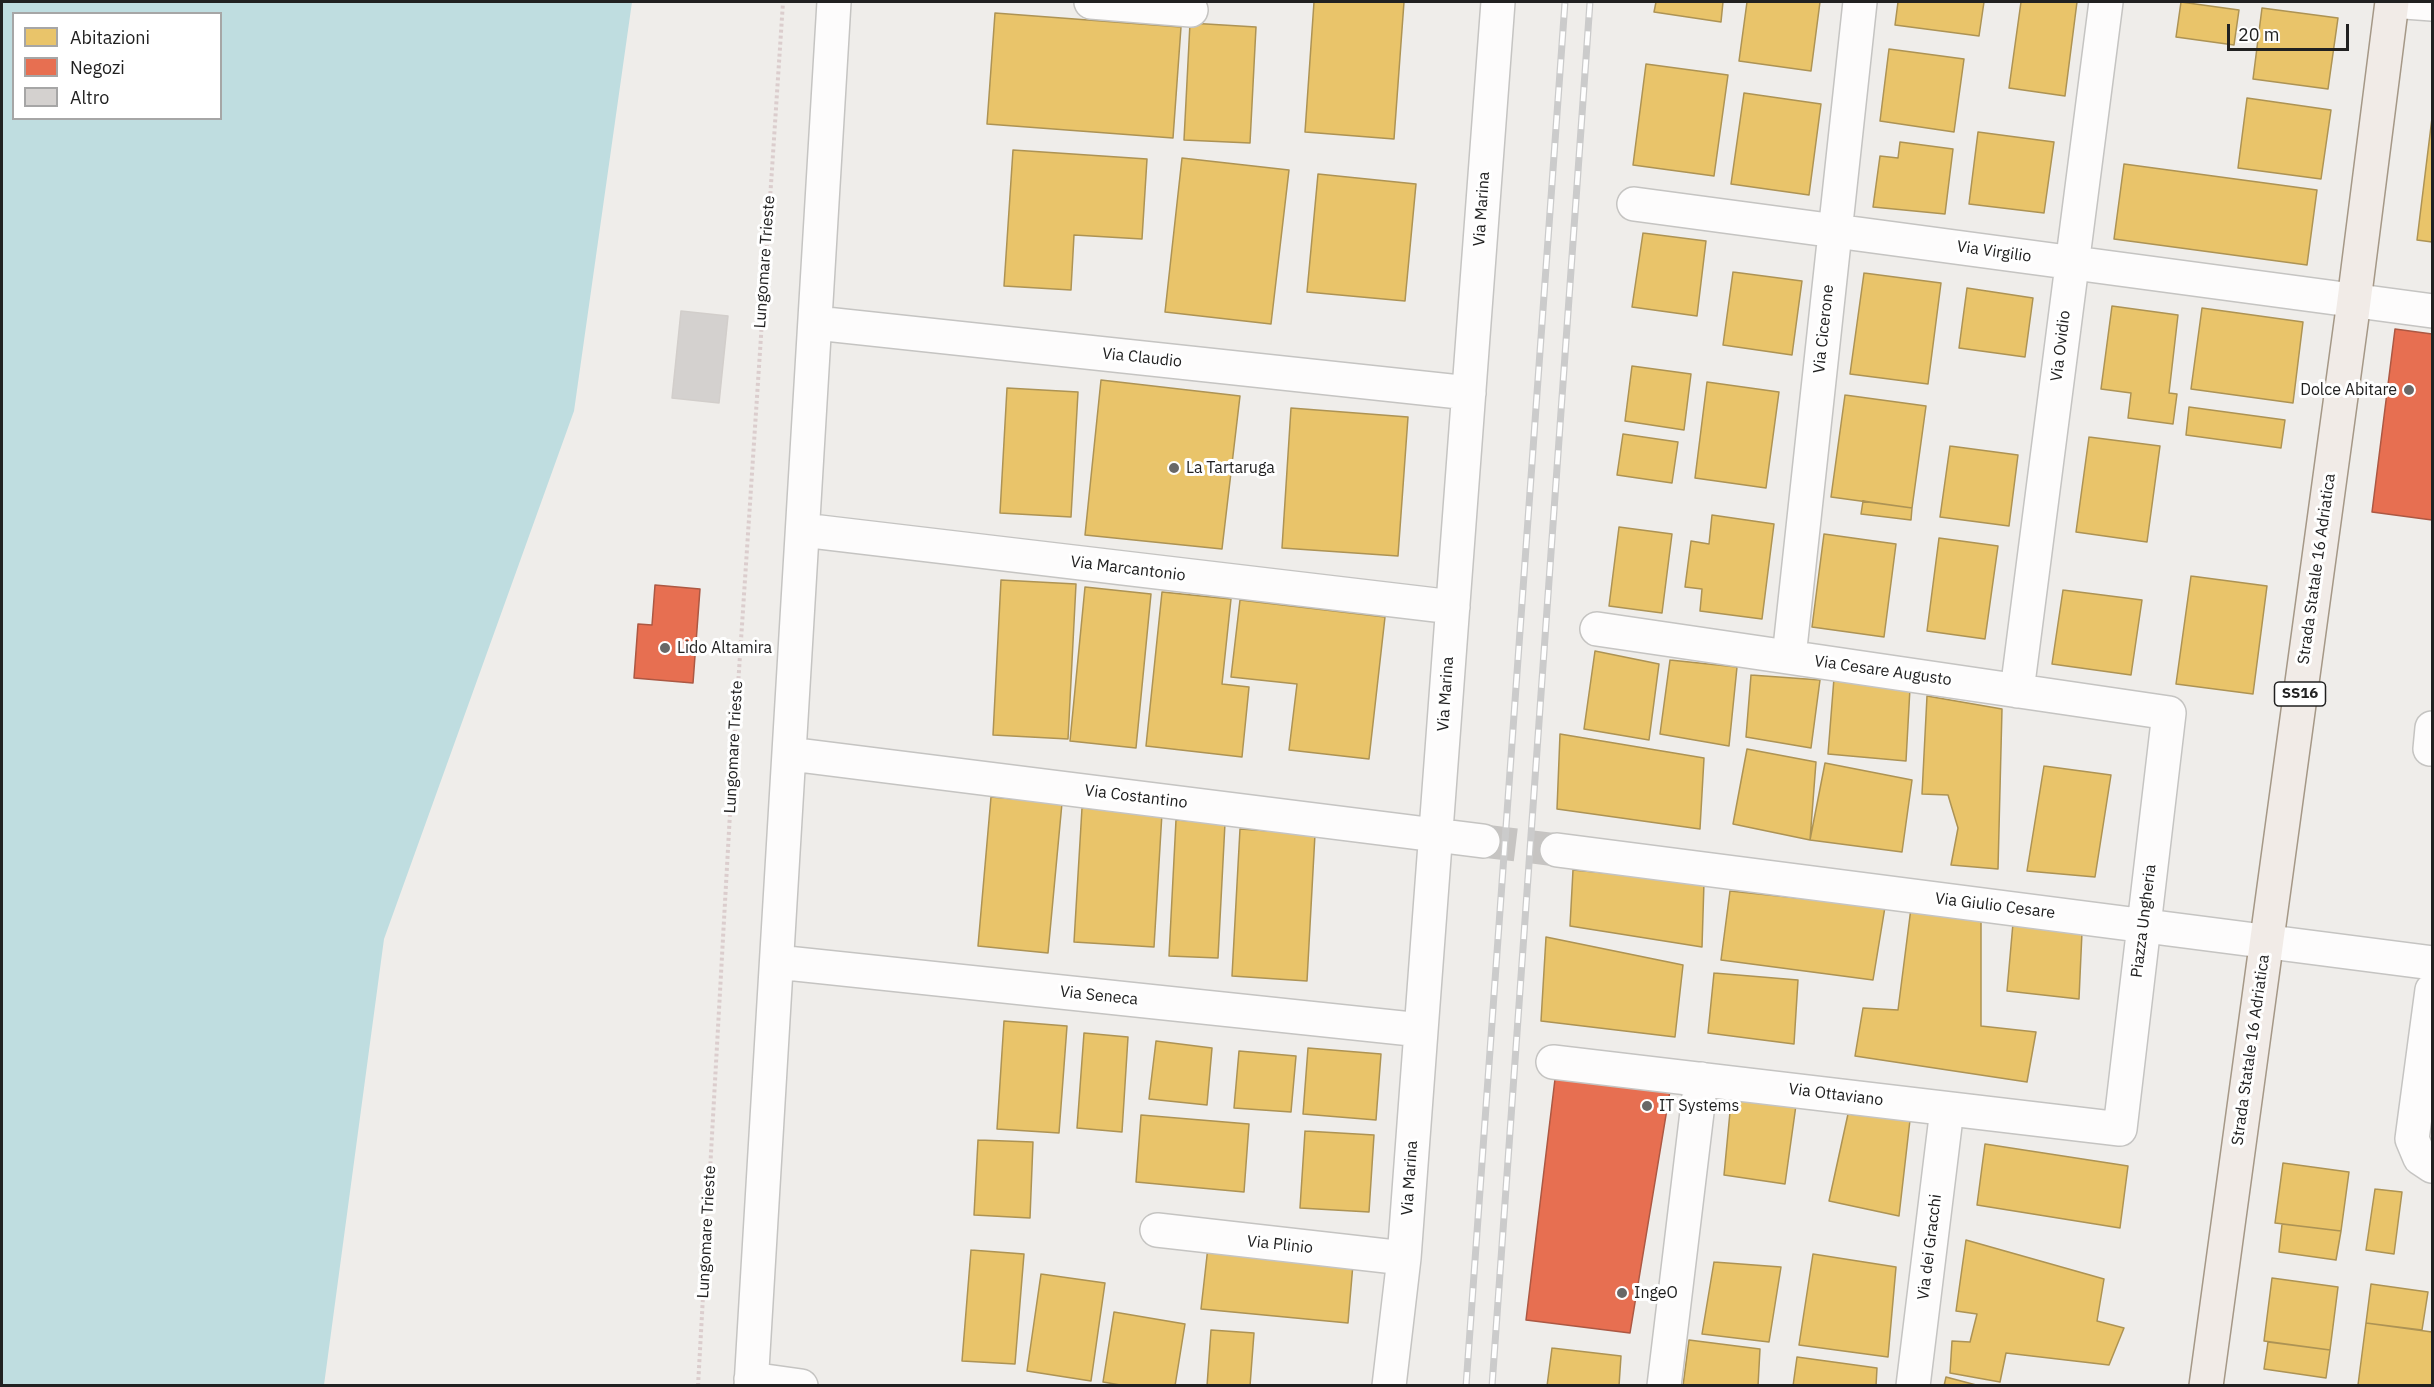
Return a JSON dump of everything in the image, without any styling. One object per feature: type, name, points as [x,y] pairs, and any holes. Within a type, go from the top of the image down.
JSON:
[{"type":"main road","name":"Strada Statale 16 Adriatica","points":[[2206,1386],[2354,301],[2392,2]]},
{"type":"street","points":[[801,1386],[751,1382],[834,2]]},
{"type":"street","points":[[1091,2],[1191,10]]},
{"type":"street","name":"Via Marina","points":[[1389,1386],[1404,1258],[1498,2]]},
{"type":"street","name":"Via Cicerone","points":[[1789,657],[1860,2]]},
{"type":"street","name":"Via Ovidio","points":[[2017,691],[2106,2]]},
{"type":"street","points":[[2405,2],[2433,4]]},
{"type":"street","name":"Via Virgilio","points":[[1634,204],[2433,311]]},
{"type":"street","name":"Via Claudio","points":[[816,323],[1469,393]]},
{"type":"street","name":"Via Marcantonio","points":[[803,530],[1453,607]]},
{"type":"street","name":"Via Cesare Augusto","points":[[1597,629],[2169,713]]},
{"type":"street","name":"Piazza Ungheria","points":[[2120,1129],[2169,713]]},
{"type":"street","points":[[2433,728],[2430,749],[2433,749]]},
{"type":"street","name":"Via Costantino","points":[[790,754],[1483,841]]},
{"type":"street","name":"Via Giulio Cesare","points":[[1557,850],[2433,963]]},
{"type":"street","name":"Via Seneca","points":[[777,962],[1421,1030]]},
{"type":"street","points":[[2426,1162],[2412,1139],[2433,990]]},
{"type":"street","name":"Via Ottaviano","points":[[1553,1062],[2120,1129]]},
{"type":"street","points":[[1664,1386],[1701,1079]]},
{"type":"street","name":"Via dei Gracchi","points":[[1913,1386],[1947,1109]]},
{"type":"street","name":"Via Plinio","points":[[1157,1230],[1404,1258]]},
{"type":"path","name":"Lungomare Trieste","points":[[698,1386],[732,777],[783,2]]},
{"type":"water","points":[[2,2],[632,2],[574,411],[384,939],[324,1385],[2,1385]]},
{"type":"building: Abitazioni","points":[[1314,2],[1404,2],[1394,139],[1305,132]]},
{"type":"building: Abitazioni","points":[[1656,2],[1723,2],[1721,22],[1654,12]]},
{"type":"building: Abitazioni","points":[[1747,2],[1820,2],[1811,71],[1739,61]]},
{"type":"building: Abitazioni","points":[[1898,2],[1984,2],[1979,36],[1895,25]]},
{"type":"building: Abitazioni","points":[[2021,2],[2077,2],[2065,96],[2009,88]]},
{"type":"building: Abitazioni","points":[[2181,2],[2239,10],[2234,45],[2176,37]]},
{"type":"building: Abitazioni","points":[[2262,8],[2338,18],[2328,89],[2253,79]]},
{"type":"building: Abitazioni","points":[[995,13],[1181,27],[1173,138],[987,124]]},
{"type":"building: Abitazioni","points":[[1190,23],[1256,27],[1250,143],[1184,140]]},
{"type":"building: Abitazioni","points":[[1889,49],[1964,59],[1954,132],[1880,121]]},
{"type":"building: Abitazioni","points":[[1646,64],[1728,75],[1714,176],[1633,165]]},
{"type":"building: Abitazioni","points":[[1744,93],[1821,104],[1809,195],[1731,184]]},
{"type":"building: Abitazioni","points":[[2247,98],[2331,110],[2321,179],[2238,168]]},
{"type":"building: Abitazioni","points":[[2432,118],[2432,242],[2417,240]]},
{"type":"building: Abitazioni","points":[[1978,132],[2054,142],[2044,213],[1969,204]]},
{"type":"building: Abitazioni","points":[[1900,142],[1953,149],[1945,214],[1873,207],[1880,156],[1898,158]]},
{"type":"building: Abitazioni","points":[[1013,150],[1147,159],[1142,239],[1074,235],[1071,290],[1004,286]]},
{"type":"building: Abitazioni","points":[[1182,158],[1289,170],[1271,324],[1165,312]]},
{"type":"building: Abitazioni","points":[[2124,164],[2317,190],[2307,265],[2114,239]]},
{"type":"building: Abitazioni","points":[[1318,174],[1416,184],[1405,301],[1307,292]]},
{"type":"building: Abitazioni","points":[[1643,233],[1706,241],[1697,316],[1632,307]]},
{"type":"building: Abitazioni","points":[[1733,272],[1802,281],[1792,355],[1723,345]]},
{"type":"building: Abitazioni","points":[[1864,273],[1941,283],[1928,384],[1850,374]]},
{"type":"building: Abitazioni","points":[[1967,288],[2033,298],[2025,357],[1959,348]]},
{"type":"building: Abitazioni","points":[[2112,306],[2178,315],[2169,393],[2177,394],[2173,424],[2128,418],[2131,393],[2101,389]]},
{"type":"building: Abitazioni","points":[[2202,308],[2303,322],[2293,403],[2191,389]]},
{"type":"building: Abitazioni","points":[[1632,366],[1691,374],[1684,430],[1625,421]]},
{"type":"building: Abitazioni","points":[[1101,380],[1240,396],[1222,549],[1085,535]]},
{"type":"building: Abitazioni","points":[[1707,382],[1779,392],[1766,488],[1695,478]]},
{"type":"building: Abitazioni","points":[[1007,388],[1078,392],[1071,517],[1000,513]]},
{"type":"building: Abitazioni","points":[[1845,395],[1926,406],[1912,508],[1831,497]]},
{"type":"building: Abitazioni","points":[[2189,407],[2285,420],[2281,448],[2186,435]]},
{"type":"building: Abitazioni","points":[[1291,408],[1408,417],[1398,556],[1282,548]]},
{"type":"building: Abitazioni","points":[[1623,434],[1678,442],[1672,483],[1617,475]]},
{"type":"building: Abitazioni","points":[[2089,437],[2160,446],[2147,542],[2076,532]]},
{"type":"building: Abitazioni","points":[[1950,446],[2018,455],[2009,526],[1940,517]]},
{"type":"building: Abitazioni","points":[[1863,501],[1912,508],[1911,520],[1861,514]]},
{"type":"building: Abitazioni","points":[[1712,515],[1774,524],[1762,619],[1700,611],[1702,589],[1685,587],[1691,541],[1709,544]]},
{"type":"building: Abitazioni","points":[[1619,527],[1672,534],[1662,613],[1609,606]]},
{"type":"building: Abitazioni","points":[[1824,534],[1896,544],[1884,637],[1812,627]]},
{"type":"building: Abitazioni","points":[[1939,538],[1998,546],[1985,639],[1927,631]]},
{"type":"building: Abitazioni","points":[[2191,576],[2267,586],[2253,694],[2176,684]]},
{"type":"building: Abitazioni","points":[[1001,580],[1076,584],[1068,739],[993,735]]},
{"type":"building: Abitazioni","points":[[1085,587],[1151,594],[1136,748],[1070,741]]},
{"type":"building: Abitazioni","points":[[2063,590],[2142,600],[2131,675],[2052,664]]},
{"type":"building: Abitazioni","points":[[1162,592],[1231,599],[1222,684],[1249,687],[1242,757],[1146,746]]},
{"type":"building: Abitazioni","points":[[1240,600],[1385,617],[1369,759],[1289,750],[1297,684],[1231,677]]},
{"type":"building: Abitazioni","points":[[1595,651],[1659,664],[1649,740],[1584,729]]},
{"type":"building: Abitazioni","points":[[1670,660],[1737,667],[1729,746],[1660,734]]},
{"type":"building: Abitazioni","points":[[1751,675],[1820,680],[1811,748],[1746,737]]},
{"type":"building: Abitazioni","points":[[1834,678],[1910,688],[1906,761],[1828,754]]},
{"type":"building: Abitazioni","points":[[1927,696],[2002,709],[1998,869],[1951,865],[1958,828],[1948,795],[1922,794]]},
{"type":"building: Abitazioni","points":[[1560,734],[1704,758],[1700,829],[1557,809]]},
{"type":"building: Abitazioni","points":[[1747,749],[1816,762],[1810,840],[1733,824]]},
{"type":"building: Abitazioni","points":[[1825,763],[1912,780],[1902,852],[1810,840]]},
{"type":"building: Abitazioni","points":[[2044,766],[2111,775],[2095,877],[2027,871]]},
{"type":"building: Abitazioni","points":[[991,797],[1062,803],[1048,953],[978,946]]},
{"type":"building: Abitazioni","points":[[1082,808],[1162,813],[1154,947],[1074,942]]},
{"type":"building: Abitazioni","points":[[1176,820],[1225,823],[1218,958],[1169,956]]},
{"type":"building: Abitazioni","points":[[1240,829],[1315,834],[1307,981],[1232,976]]},
{"type":"building: Abitazioni","points":[[1573,870],[1704,882],[1702,947],[1570,926]]},
{"type":"building: Abitazioni","points":[[1730,891],[1885,907],[1873,980],[1721,960]]},
{"type":"building: Abitazioni","points":[[1911,908],[1981,919],[1981,1026],[2036,1032],[2027,1082],[1855,1056],[1863,1008],[1898,1010]]},
{"type":"building: Abitazioni","points":[[2013,923],[2082,932],[2079,999],[2007,991]]},
{"type":"building: Abitazioni","points":[[1546,937],[1683,965],[1675,1037],[1541,1021]]},
{"type":"building: Abitazioni","points":[[1714,973],[1798,980],[1794,1044],[1708,1033]]},
{"type":"building: Abitazioni","points":[[1004,1021],[1067,1026],[1059,1133],[997,1129]]},
{"type":"building: Abitazioni","points":[[1084,1033],[1128,1037],[1122,1132],[1077,1128]]},
{"type":"building: Abitazioni","points":[[1156,1041],[1212,1048],[1207,1105],[1149,1099]]},
{"type":"building: Abitazioni","points":[[1308,1048],[1381,1054],[1376,1120],[1303,1114]]},
{"type":"building: Abitazioni","points":[[1239,1051],[1296,1056],[1291,1112],[1234,1108]]},
{"type":"building: Abitazioni","points":[[1732,1091],[1797,1098],[1785,1184],[1724,1175]]},
{"type":"building: Abitazioni","points":[[1848,1114],[1910,1120],[1899,1216],[1829,1201]]},
{"type":"building: Abitazioni","points":[[1141,1115],[1249,1124],[1244,1192],[1136,1182]]},
{"type":"building: Abitazioni","points":[[1305,1131],[1374,1135],[1369,1212],[1300,1208]]},
{"type":"building: Abitazioni","points":[[978,1140],[1033,1142],[1030,1218],[974,1215]]},
{"type":"building: Abitazioni","points":[[1985,1144],[2128,1166],[2120,1228],[1977,1205]]},
{"type":"building: Abitazioni","points":[[2283,1163],[2349,1172],[2341,1231],[2275,1223]]},
{"type":"building: Abitazioni","points":[[2375,1189],[2402,1192],[2394,1254],[2366,1250]]},
{"type":"building: Abitazioni","points":[[2282,1224],[2341,1231],[2336,1260],[2279,1252]]},
{"type":"building: Abitazioni","points":[[1209,1238],[1354,1252],[1348,1323],[1201,1309]]},
{"type":"building: Abitazioni","points":[[1966,1240],[2104,1279],[2097,1321],[2124,1328],[2109,1365],[2006,1353],[2000,1382],[1950,1373],[1952,1341],[1970,1342],[1977,1314],[1956,1311]]},
{"type":"building: Abitazioni","points":[[971,1250],[1024,1254],[1015,1364],[962,1361]]},
{"type":"building: Abitazioni","points":[[1813,1254],[1896,1267],[1888,1357],[1799,1345]]},
{"type":"building: Abitazioni","points":[[1714,1262],[1781,1267],[1769,1342],[1702,1334]]},
{"type":"building: Abitazioni","points":[[1041,1274],[1105,1283],[1091,1381],[1027,1371]]},
{"type":"building: Abitazioni","points":[[2272,1278],[2338,1287],[2330,1350],[2264,1341]]},
{"type":"building: Abitazioni","points":[[2371,1284],[2428,1292],[2422,1330],[2366,1323]]},
{"type":"building: Abitazioni","points":[[1114,1312],[1185,1324],[1175,1386],[1126,1386],[1103,1382]]},
{"type":"building: Abitazioni","points":[[2366,1323],[2432,1332],[2432,1386],[2358,1385]]},
{"type":"building: Abitazioni","points":[[1211,1330],[1254,1333],[1250,1386],[1207,1386]]},
{"type":"building: Abitazioni","points":[[1689,1340],[1760,1349],[1758,1386],[1683,1386]]},
{"type":"building: Abitazioni","points":[[2268,1342],[2330,1350],[2326,1378],[2264,1369]]},
{"type":"building: Abitazioni","points":[[1552,1348],[1621,1356],[1619,1386],[1547,1386]]},
{"type":"building: Abitazioni","points":[[1797,1357],[1877,1368],[1876,1386],[1793,1386]]},
{"type":"building: Abitazioni","points":[[1946,1377],[1980,1386],[1944,1386]]},
{"type":"building: Negozi","points":[[2395,329],[2432,334],[2432,520],[2372,512]]},
{"type":"building: Negozi","points":[[655,585],[700,589],[693,683],[634,678],[638,624],[652,625]]},
{"type":"building: Negozi","points":[[1555,1079],[1670,1091],[1630,1333],[1526,1320]]},
{"type":"building: Altro","points":[[681,311],[728,316],[719,403],[672,398]]},
{"type":"tunnel","points":[[1483,841],[1557,850]]},
{"type":"railway","points":[[1466,1386],[1565,2]]},
{"type":"railway","points":[[1492,1386],[1590,2]]},
{"type":"place","name":"Dolce Abitare","points":[[2409,390]]},
{"type":"place","name":"La Tartaruga","points":[[1174,468]]},
{"type":"place","name":"Lido Altamira","points":[[665,648]]},
{"type":"place","name":"IT Systems","points":[[1647,1106]]},
{"type":"place","name":"IngeO","points":[[1622,1293]]}]
